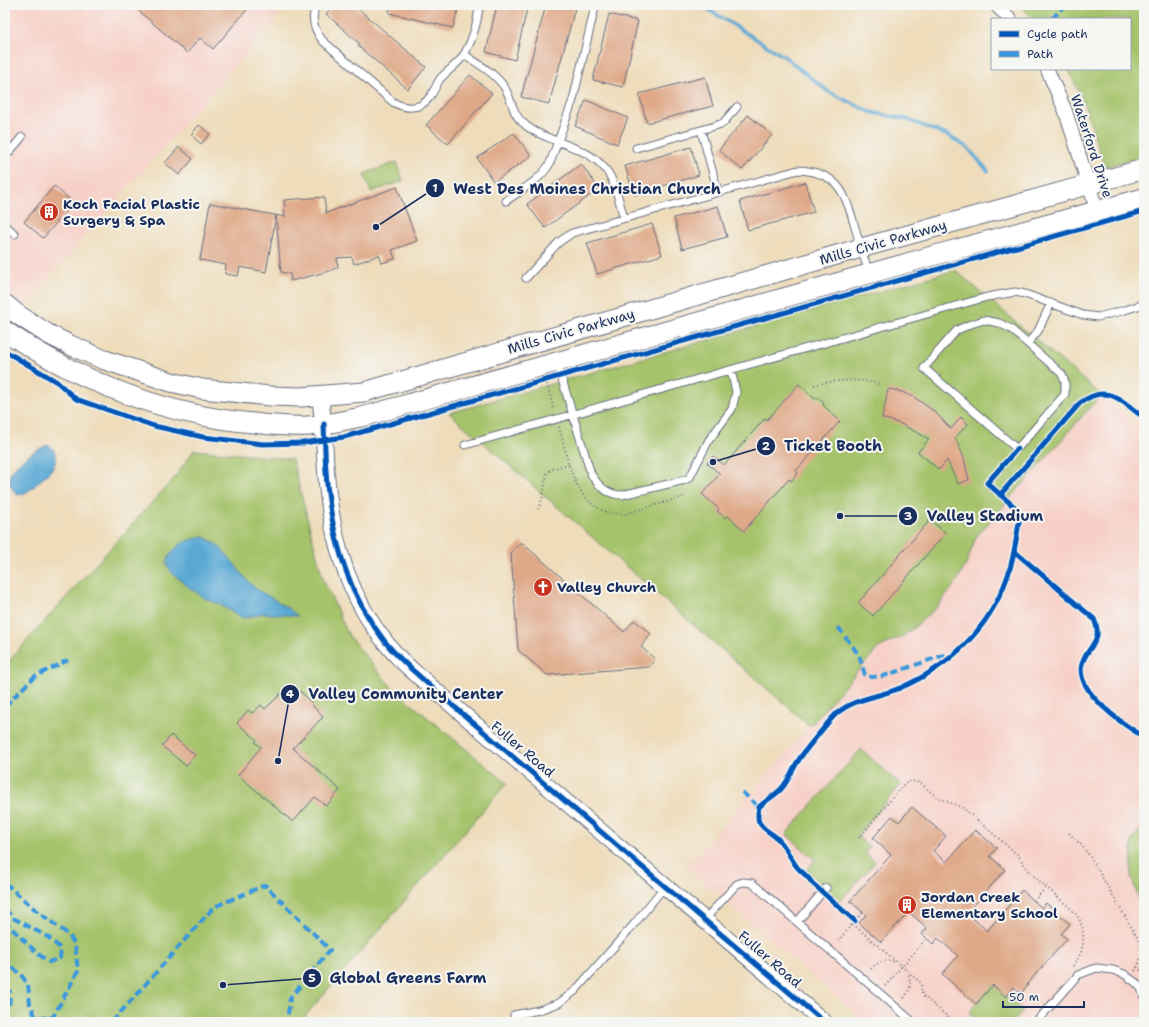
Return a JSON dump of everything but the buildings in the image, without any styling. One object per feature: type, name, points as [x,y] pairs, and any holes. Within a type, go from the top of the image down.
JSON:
[{"type":"main road","name":"Mills Civic Parkway","points":[[5,304],[17,314],[48,334],[70,345],[102,359],[171,382],[202,389],[300,397],[364,392],[861,248],[1144,169]]},
{"type":"main road","name":"Mills Civic Parkway","points":[[5,331],[55,363],[93,382],[126,395],[161,406],[235,422],[308,426],[362,417],[559,369],[870,274],[1144,198]]},
{"type":"street","points":[[996,5],[1009,18]]},
{"type":"street","name":"Waterford Drive","points":[[1047,70],[1065,110],[1097,211]]},
{"type":"street","name":"Fuller Road","points":[[320,396],[324,424],[328,493],[337,547],[347,578],[366,614],[383,640],[401,660],[430,686],[824,1022]]},
{"type":"lane","points":[[316,5],[313,15],[314,24],[316,33],[323,41],[393,102],[408,108],[415,107],[429,99],[440,79],[464,54],[475,30],[479,5]]},
{"type":"lane","points":[[506,201],[540,177],[546,170],[573,100],[594,11]]},
{"type":"lane","points":[[464,54],[502,83],[514,112],[520,121],[528,128],[587,153],[605,168],[611,177],[624,218]]},
{"type":"lane","points":[[636,148],[701,130],[722,122],[737,107]]},
{"type":"lane","points":[[701,130],[718,192]]},
{"type":"lane","points":[[5,157],[22,137]]},
{"type":"lane","points":[[526,278],[559,242],[572,233],[793,171],[810,171],[822,174],[832,180],[846,197],[870,274]]},
{"type":"lane","points":[[5,225],[15,234]]},
{"type":"lane","points":[[466,445],[1004,293],[1015,292],[1026,294],[1083,314],[1098,317],[1144,304]]},
{"type":"lane","points":[[1028,343],[1038,331],[1051,303]]},
{"type":"lane","points":[[984,320],[1006,325],[1028,343],[1062,374],[1066,386],[1065,394],[1017,449],[924,368],[957,330],[984,320]]},
{"type":"lane","points":[[559,369],[591,474],[596,483],[605,490],[615,495],[622,496],[685,480],[690,477],[704,448],[732,409],[736,392],[731,370]]},
{"type":"lane","points":[[705,919],[737,884],[743,882],[752,883],[913,1022]]},
{"type":"lane","points":[[514,1015],[539,1010],[559,1003],[575,991],[665,886]]},
{"type":"lane","points":[[796,922],[826,888]]},
{"type":"lane","points":[[1036,1022],[1074,978],[1096,968],[1113,970],[1124,974],[1141,988],[1144,998]]},
{"type":"path","points":[[538,382],[559,369]]},
{"type":"path","points":[[814,385],[851,380],[865,380],[879,384]]},
{"type":"path","points":[[538,508],[542,504],[547,473],[558,466],[570,464]]},
{"type":"path","points":[[859,838],[904,784],[912,781],[920,783],[937,797],[956,804],[968,812],[1018,855],[1030,874],[1069,907],[1079,918],[1083,929],[1083,944],[1073,966],[1074,978]]},
{"type":"path","points":[[1069,833],[1091,858],[1140,942],[1142,956],[1134,971]]},
{"type":"path","points":[[1034,901],[1046,887]]},
{"type":"path","points":[[838,940],[863,912]]},
{"type":"path","points":[[850,916],[854,923],[921,983],[922,995],[954,1022]]},
{"type":"path","points":[[879,993],[927,938]]},
{"type":"path","points":[[870,969],[875,964],[883,961],[897,962]]},
{"type":"path","points":[[1137,967],[1144,973]]},
{"type":"path","points":[[904,998],[910,987],[909,975],[907,971]]},
{"type":"shaded area","points":[[5,5],[289,5],[17,314],[5,304]]},
{"type":"shaded area","points":[[1101,395],[1144,431],[1144,1022],[865,1022],[686,867]]},
{"type":"green space","points":[[1021,5],[1144,5],[1144,156],[1105,167],[1084,103],[1068,70],[1131,70],[1131,18],[1032,18]]},
{"type":"green space","points":[[397,162],[403,181],[371,192],[364,174]]},
{"type":"green space","points":[[955,270],[1101,395],[976,537],[965,567],[957,581],[939,605],[903,636],[878,648],[810,726],[449,413]]},
{"type":"green space","points":[[194,450],[292,459],[323,579],[349,636],[392,688],[507,783],[305,1016],[312,1022],[5,1022],[5,665],[175,477]]},
{"type":"green space","points":[[861,749],[901,785],[857,836],[870,847],[865,853],[875,862],[840,901],[806,870],[815,860],[786,834]]},
{"type":"green space","points":[[1144,824],[1144,913],[1131,877],[1132,841]]},
{"type":"green space","points":[[993,985],[1023,1011],[1013,1022],[980,1022],[969,1013]]},
{"type":"water","points":[[49,445],[56,455],[55,464],[30,490],[17,495],[11,487],[9,481],[13,470],[24,458]]},
{"type":"water","points":[[204,537],[220,547],[249,583],[256,589],[288,608],[298,616],[263,613],[243,618],[219,604],[208,600],[191,589],[171,572],[166,563],[173,551],[181,544]]},
{"type":"waterway","points":[[701,5],[785,57],[829,92],[870,112],[906,119],[949,136],[968,148],[988,171]]},
{"type":"marked path","points":[[1053,18],[1065,5]]},
{"type":"marked path","points":[[838,627],[859,655],[865,675],[871,677],[884,676],[944,655],[951,658]]},
{"type":"marked path","points":[[5,706],[34,677],[68,660]]},
{"type":"marked path","points":[[742,792],[759,807]]},
{"type":"marked path","points":[[5,883],[37,911],[69,935],[75,945],[78,971],[53,1017],[36,1018],[30,1004],[28,985],[22,976],[5,960]]},
{"type":"marked path","points":[[112,1022],[214,907],[265,885],[330,950],[290,998],[287,1022]]},
{"type":"marked path","points":[[5,909],[13,918],[48,937],[61,949],[60,958],[49,962],[37,953],[5,922]]},
{"type":"marked path","points":[[5,987],[10,992],[9,1007],[5,1007]]},
{"type":"cycle path","points":[[5,351],[57,382],[76,399],[154,426],[203,437],[263,444],[303,443],[344,437],[1144,211]]},
{"type":"cycle path","points":[[1000,495],[1080,403],[1089,397],[1097,394],[1111,395],[1118,398],[1139,414],[1144,412]]},
{"type":"cycle path","points":[[324,424],[328,493],[340,552],[361,606],[371,623],[388,646],[405,664],[430,686],[824,1022]]},
{"type":"cycle path","points":[[855,921],[812,883],[809,878],[797,867],[781,842],[761,825],[758,819],[759,807],[777,793],[787,782],[796,764],[836,714],[851,704],[900,688],[935,669],[965,644],[990,614],[1007,578],[1013,555],[1020,515],[1018,510],[987,483],[1017,449]]},
{"type":"cycle path","points":[[1014,551],[1094,619],[1097,627],[1096,639],[1082,664],[1082,674],[1086,685],[1093,696],[1113,716],[1144,737]]},
{"type":"place","name":"Koch Facial Plastic Surgery & Spa","points":[[49,212]]},
{"type":"place","name":"West Des Moines Christian Church","points":[[376,227]]},
{"type":"place","name":"Ticket Booth","points":[[713,462]]},
{"type":"place","name":"Valley Stadium","points":[[840,516]]},
{"type":"place","name":"Valley Church","points":[[543,587]]},
{"type":"place","name":"Valley Community Center","points":[[278,761]]},
{"type":"place","name":"Jordan Creek Elementary School","points":[[907,905]]},
{"type":"place","name":"Global Greens Farm","points":[[223,985]]}]
